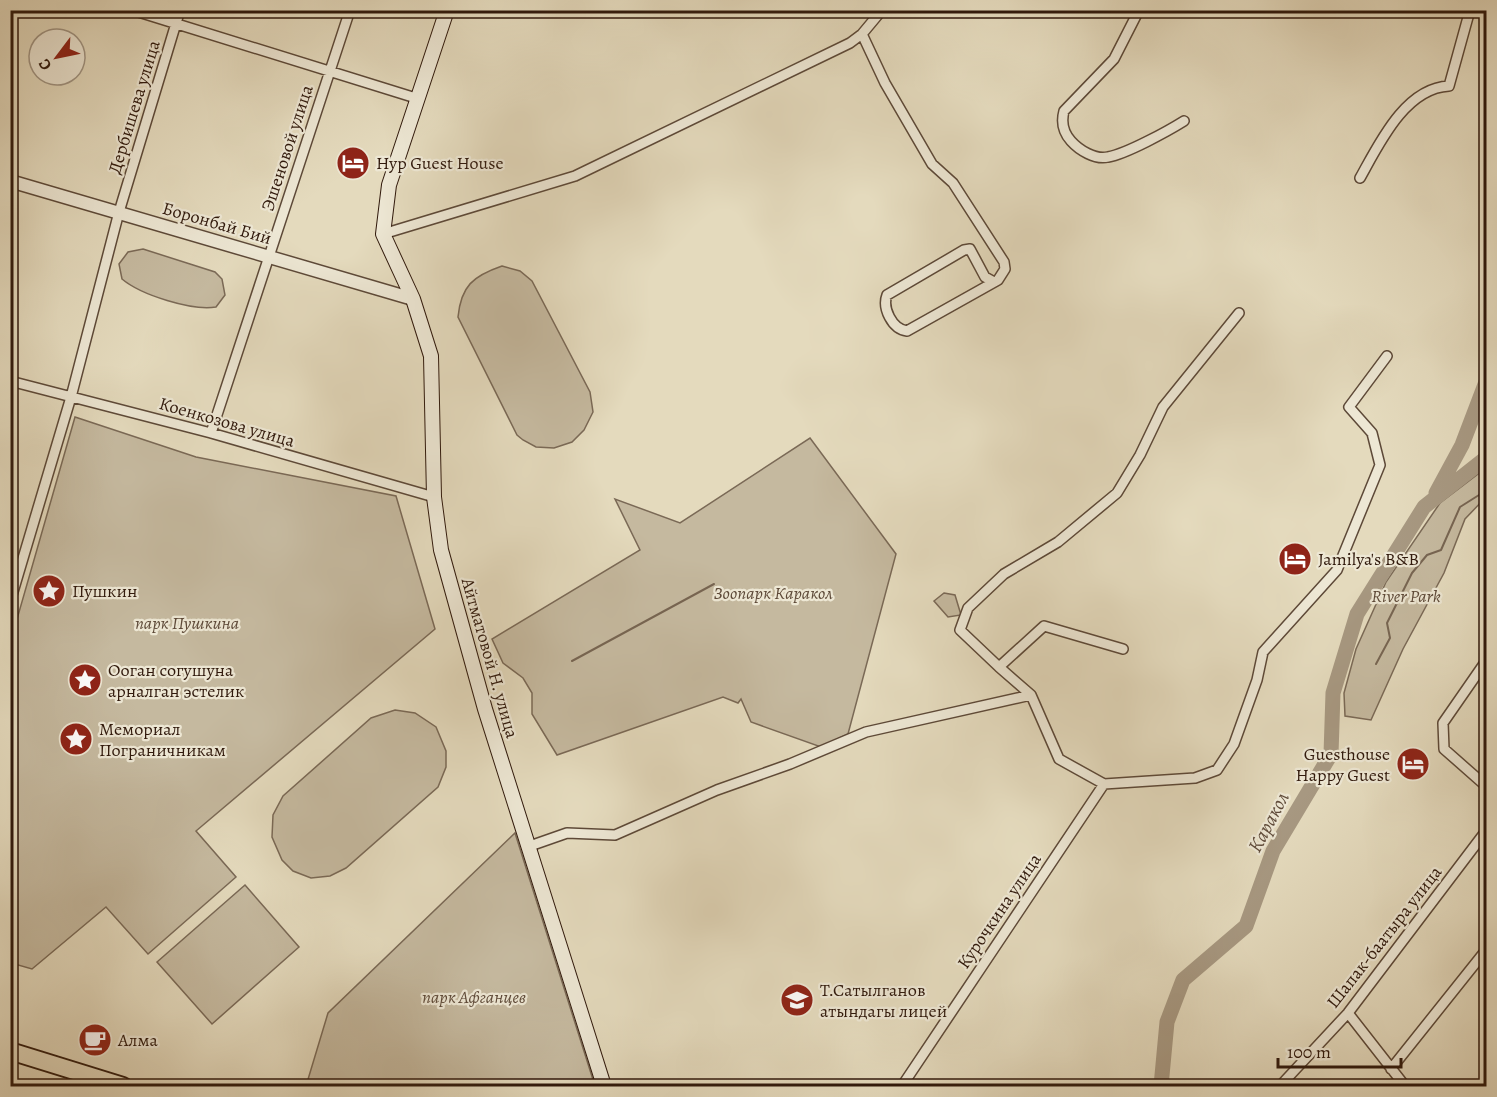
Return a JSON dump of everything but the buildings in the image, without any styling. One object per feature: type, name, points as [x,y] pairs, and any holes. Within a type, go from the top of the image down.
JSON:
[{"type":"highway","points":[[10,1051],[123,1086]]},
{"type":"main road","points":[[383,234],[389,184],[447,10]]},
{"type":"main road","name":"Айтматовой Н. улица","points":[[383,234],[413,299],[431,356],[434,497],[441,550],[527,847],[604,1086]]},
{"type":"street","points":[[132,10],[418,99]]},
{"type":"street","name":"Дербишева улица","points":[[71,398],[119,212],[180,10]]},
{"type":"street","name":"Эшеновой улица","points":[[211,433],[350,10]]},
{"type":"street","points":[[383,234],[575,176],[850,43],[862,34],[882,10]]},
{"type":"street","points":[[1139,10],[1114,59],[1064,111],[1061,119],[1066,133],[1080,149],[1096,157],[1108,157],[1166,132],[1184,121]]},
{"type":"street","points":[[1360,178],[1389,128],[1413,102],[1432,86],[1449,86],[1470,10]]},
{"type":"street","points":[[862,34],[885,83],[932,164],[953,183],[1005,262],[1003,276],[994,282],[907,331],[896,326],[885,307],[887,295],[968,249],[974,254],[985,277],[994,282]]},
{"type":"street","name":"Боронбай Бий","points":[[10,181],[413,299]]},
{"type":"street","points":[[1239,314],[1163,407],[1140,455],[1117,493],[1058,542],[1004,574],[968,608],[960,630],[1031,695],[1059,759],[1104,784],[1196,778],[1217,770],[1234,744],[1257,680],[1263,652],[1337,570],[1380,465],[1372,433],[1348,407],[1387,357]]},
{"type":"street","name":"Коенкозова улица","points":[[10,381],[211,433],[434,497]]},
{"type":"street","points":[[10,602],[71,398]]},
{"type":"street","points":[[999,667],[1044,626],[1123,649]]},
{"type":"street","points":[[1486,661],[1443,723],[1444,749],[1486,786]]},
{"type":"street","points":[[527,847],[567,833],[615,835],[717,790],[790,764],[866,732],[1031,695]]},
{"type":"street","name":"Курочкина улица","points":[[902,1086],[1104,784]]},
{"type":"street","name":"Шапак-баатыра улица","points":[[1280,1086],[1348,1013],[1486,831]]},
{"type":"street","points":[[1391,1069],[1486,950]]},
{"type":"street","points":[[1348,1013],[1405,1086]]},
{"type":"green space","points":[[143,249],[215,272],[222,279],[225,295],[216,307],[206,308],[181,304],[141,291],[122,279],[119,264],[128,252]]},
{"type":"green space","points":[[502,266],[520,271],[532,281],[590,392],[593,412],[584,430],[572,442],[554,448],[536,447],[517,435],[458,317],[462,297],[470,284],[483,274]]},
{"type":"green space","name":"парк Пушкина","points":[[75,417],[196,457],[396,496],[435,629],[196,831],[236,877],[148,954],[106,907],[32,969],[11,963],[11,640]]},
{"type":"green space","name":"Зоопарк Каракол","points":[[810,438],[896,554],[848,734],[821,747],[751,722],[741,699],[738,703],[723,697],[557,755],[532,714],[532,693],[523,678],[503,663],[492,639],[640,550],[615,499],[680,523]]},
{"type":"green space","name":"River Park","points":[[1486,468],[1486,497],[1465,519],[1444,573],[1403,649],[1371,720],[1345,716],[1344,693],[1356,649],[1386,582],[1440,503]]},
{"type":"green space","points":[[944,593],[955,595],[961,615],[948,617],[934,601]]},
{"type":"green space","points":[[395,710],[415,713],[436,727],[446,751],[446,767],[438,787],[346,868],[330,876],[311,878],[293,871],[282,860],[272,837],[273,815],[283,796],[371,718]]},
{"type":"green space","name":"парк Афганцев","points":[[515,833],[595,1086],[306,1086],[328,1013]]},
{"type":"green space","points":[[245,885],[299,947],[212,1024],[157,962]]},
{"type":"waterway","points":[[1436,493],[1462,445],[1486,382]]},
{"type":"waterway","name":"Каракол","points":[[1161,1086],[1167,1022],[1183,980],[1246,926],[1273,851],[1331,754],[1333,693],[1357,614],[1424,507],[1486,458]]},
{"type":"waterway","points":[[1376,664],[1390,638],[1387,623],[1412,573],[1427,555],[1441,550],[1460,507],[1479,495]]},
{"type":"waterway","points":[[572,661],[714,584]]},
{"type":"place","name":"Нур Guest House","points":[[353,163]]},
{"type":"place","name":"Jamilya's B&B","points":[[1295,559]]},
{"type":"place","name":"Пушкин","points":[[49,591]]},
{"type":"place","name":"Ооган согушуна арналган эстелик","points":[[85,680]]},
{"type":"place","name":"Мемориал Пограничникам","points":[[76,739]]},
{"type":"place","name":"Guesthouse Happy Guest","points":[[1413,764]]},
{"type":"place","name":"Т.Сатылганов атындагы лицей","points":[[797,1000]]},
{"type":"place","name":"Алма","points":[[95,1040]]}]
